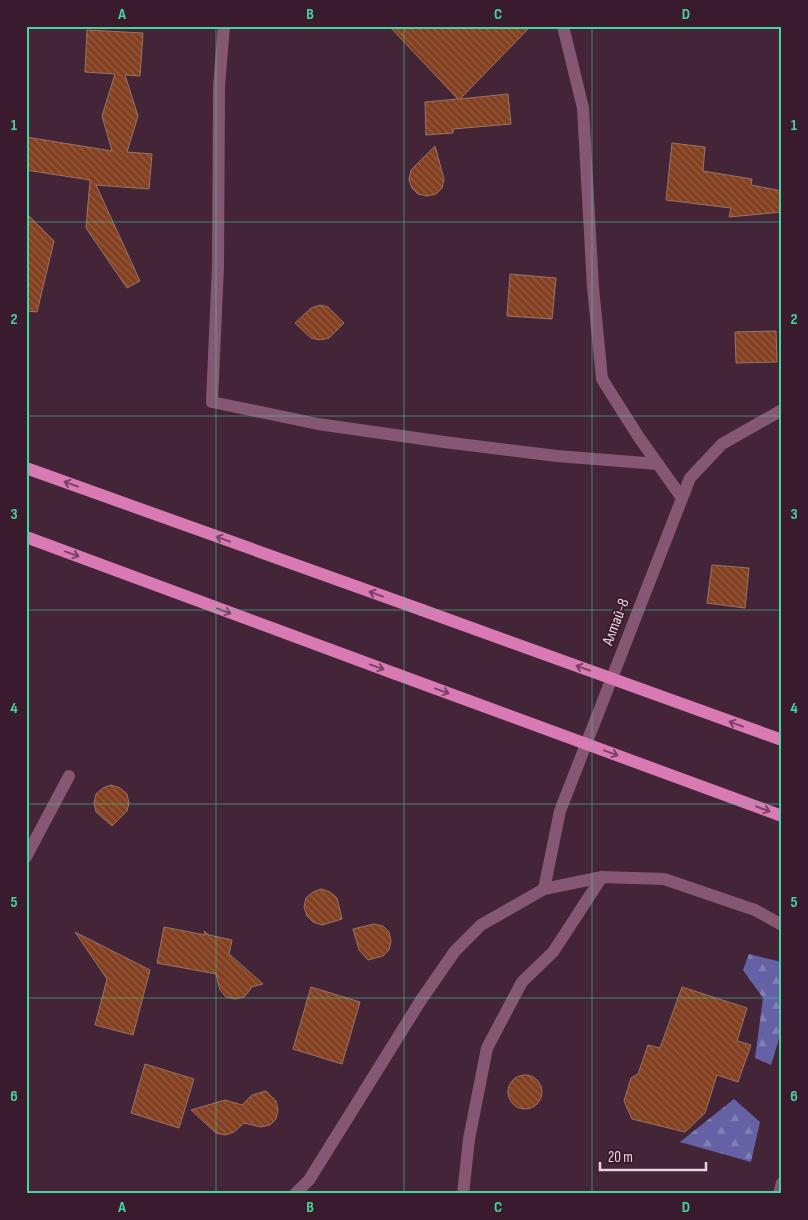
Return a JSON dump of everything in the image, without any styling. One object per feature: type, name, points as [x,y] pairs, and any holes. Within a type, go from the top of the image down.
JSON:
[{"type":"main road","points":[[26,468],[782,740]]},
{"type":"main road","points":[[26,537],[782,816]]},
{"type":"street","points":[[224,26],[219,86],[218,266],[212,402],[318,424],[444,442],[557,456],[658,464]]},
{"type":"street","points":[[563,26],[582,108],[593,287],[602,378],[638,436],[682,498]]},
{"type":"street","name":"Алтай-8","points":[[544,889],[560,810],[690,478],[722,444],[782,410]]},
{"type":"street","points":[[26,857],[69,776]]},
{"type":"street","points":[[463,1194],[469,1139],[487,1048],[522,982],[553,952],[602,877]]},
{"type":"street","points":[[294,1194],[309,1180],[421,1000],[455,951],[481,925],[544,889],[602,877],[664,879],[755,910],[782,925]]},
{"type":"street","points":[[779,1194],[782,1183]]},
{"type":"green space","points":[[749,954],[782,962],[782,1029],[771,1065],[755,1058],[763,998],[743,970]]},
{"type":"green space","points":[[734,1099],[760,1122],[751,1162],[680,1142]]},
{"type":"building","points":[[389,26],[531,26],[460,99],[508,94],[511,124],[453,129],[453,133],[426,135],[425,102],[458,99]]},
{"type":"building","points":[[87,30],[143,33],[140,76],[125,75],[138,116],[127,152],[152,154],[149,189],[96,185],[140,281],[127,288],[86,228],[90,180],[26,170],[26,137],[112,151],[102,116],[115,74],[85,72]]},
{"type":"building","points":[[672,143],[705,147],[703,171],[752,179],[751,185],[782,191],[782,212],[729,217],[731,208],[666,200]]},
{"type":"building","points":[[435,146],[444,179],[442,188],[436,194],[427,196],[418,194],[412,188],[409,180],[411,170]]},
{"type":"building","points":[[26,213],[54,241],[37,312],[26,311]]},
{"type":"building","points":[[510,274],[556,278],[552,319],[507,316]]},
{"type":"building","points":[[320,305],[328,307],[344,323],[329,338],[320,340],[311,338],[295,323],[311,308]]},
{"type":"building","points":[[776,331],[777,362],[736,363],[735,332]]},
{"type":"building","points":[[712,565],[749,568],[745,608],[707,603]]},
{"type":"building","points":[[111,785],[120,788],[127,794],[129,803],[127,811],[112,826],[96,812],[94,803],[96,794],[103,788]]},
{"type":"building","points":[[321,889],[330,892],[337,898],[342,919],[322,925],[313,922],[307,916],[304,907],[306,898],[313,892]]},
{"type":"building","points":[[374,924],[383,926],[389,932],[391,941],[389,950],[383,956],[368,960],[359,950],[353,929]]},
{"type":"building","points":[[164,927],[205,935],[204,931],[209,935],[232,940],[229,954],[263,984],[251,987],[244,997],[235,999],[226,997],[220,990],[216,974],[157,963]]},
{"type":"building","points":[[75,932],[150,970],[133,1035],[95,1025],[107,979]]},
{"type":"building","points":[[311,987],[360,1002],[342,1064],[293,1049]]},
{"type":"building","points":[[682,987],[747,1008],[737,1041],[751,1045],[738,1082],[717,1075],[705,1113],[685,1132],[632,1119],[624,1101],[631,1078],[638,1074],[648,1045],[660,1048]]},
{"type":"building","points":[[145,1064],[194,1079],[179,1128],[131,1113]]},
{"type":"building","points":[[525,1075],[532,1076],[537,1080],[541,1085],[541,1099],[537,1104],[532,1108],[525,1109],[518,1108],[513,1104],[509,1099],[508,1092],[509,1085],[513,1080],[518,1076]]},
{"type":"building","points":[[266,1091],[276,1101],[278,1110],[276,1119],[270,1125],[261,1127],[244,1123],[234,1132],[225,1135],[216,1133],[191,1110],[225,1100],[242,1105],[252,1095]]}]
